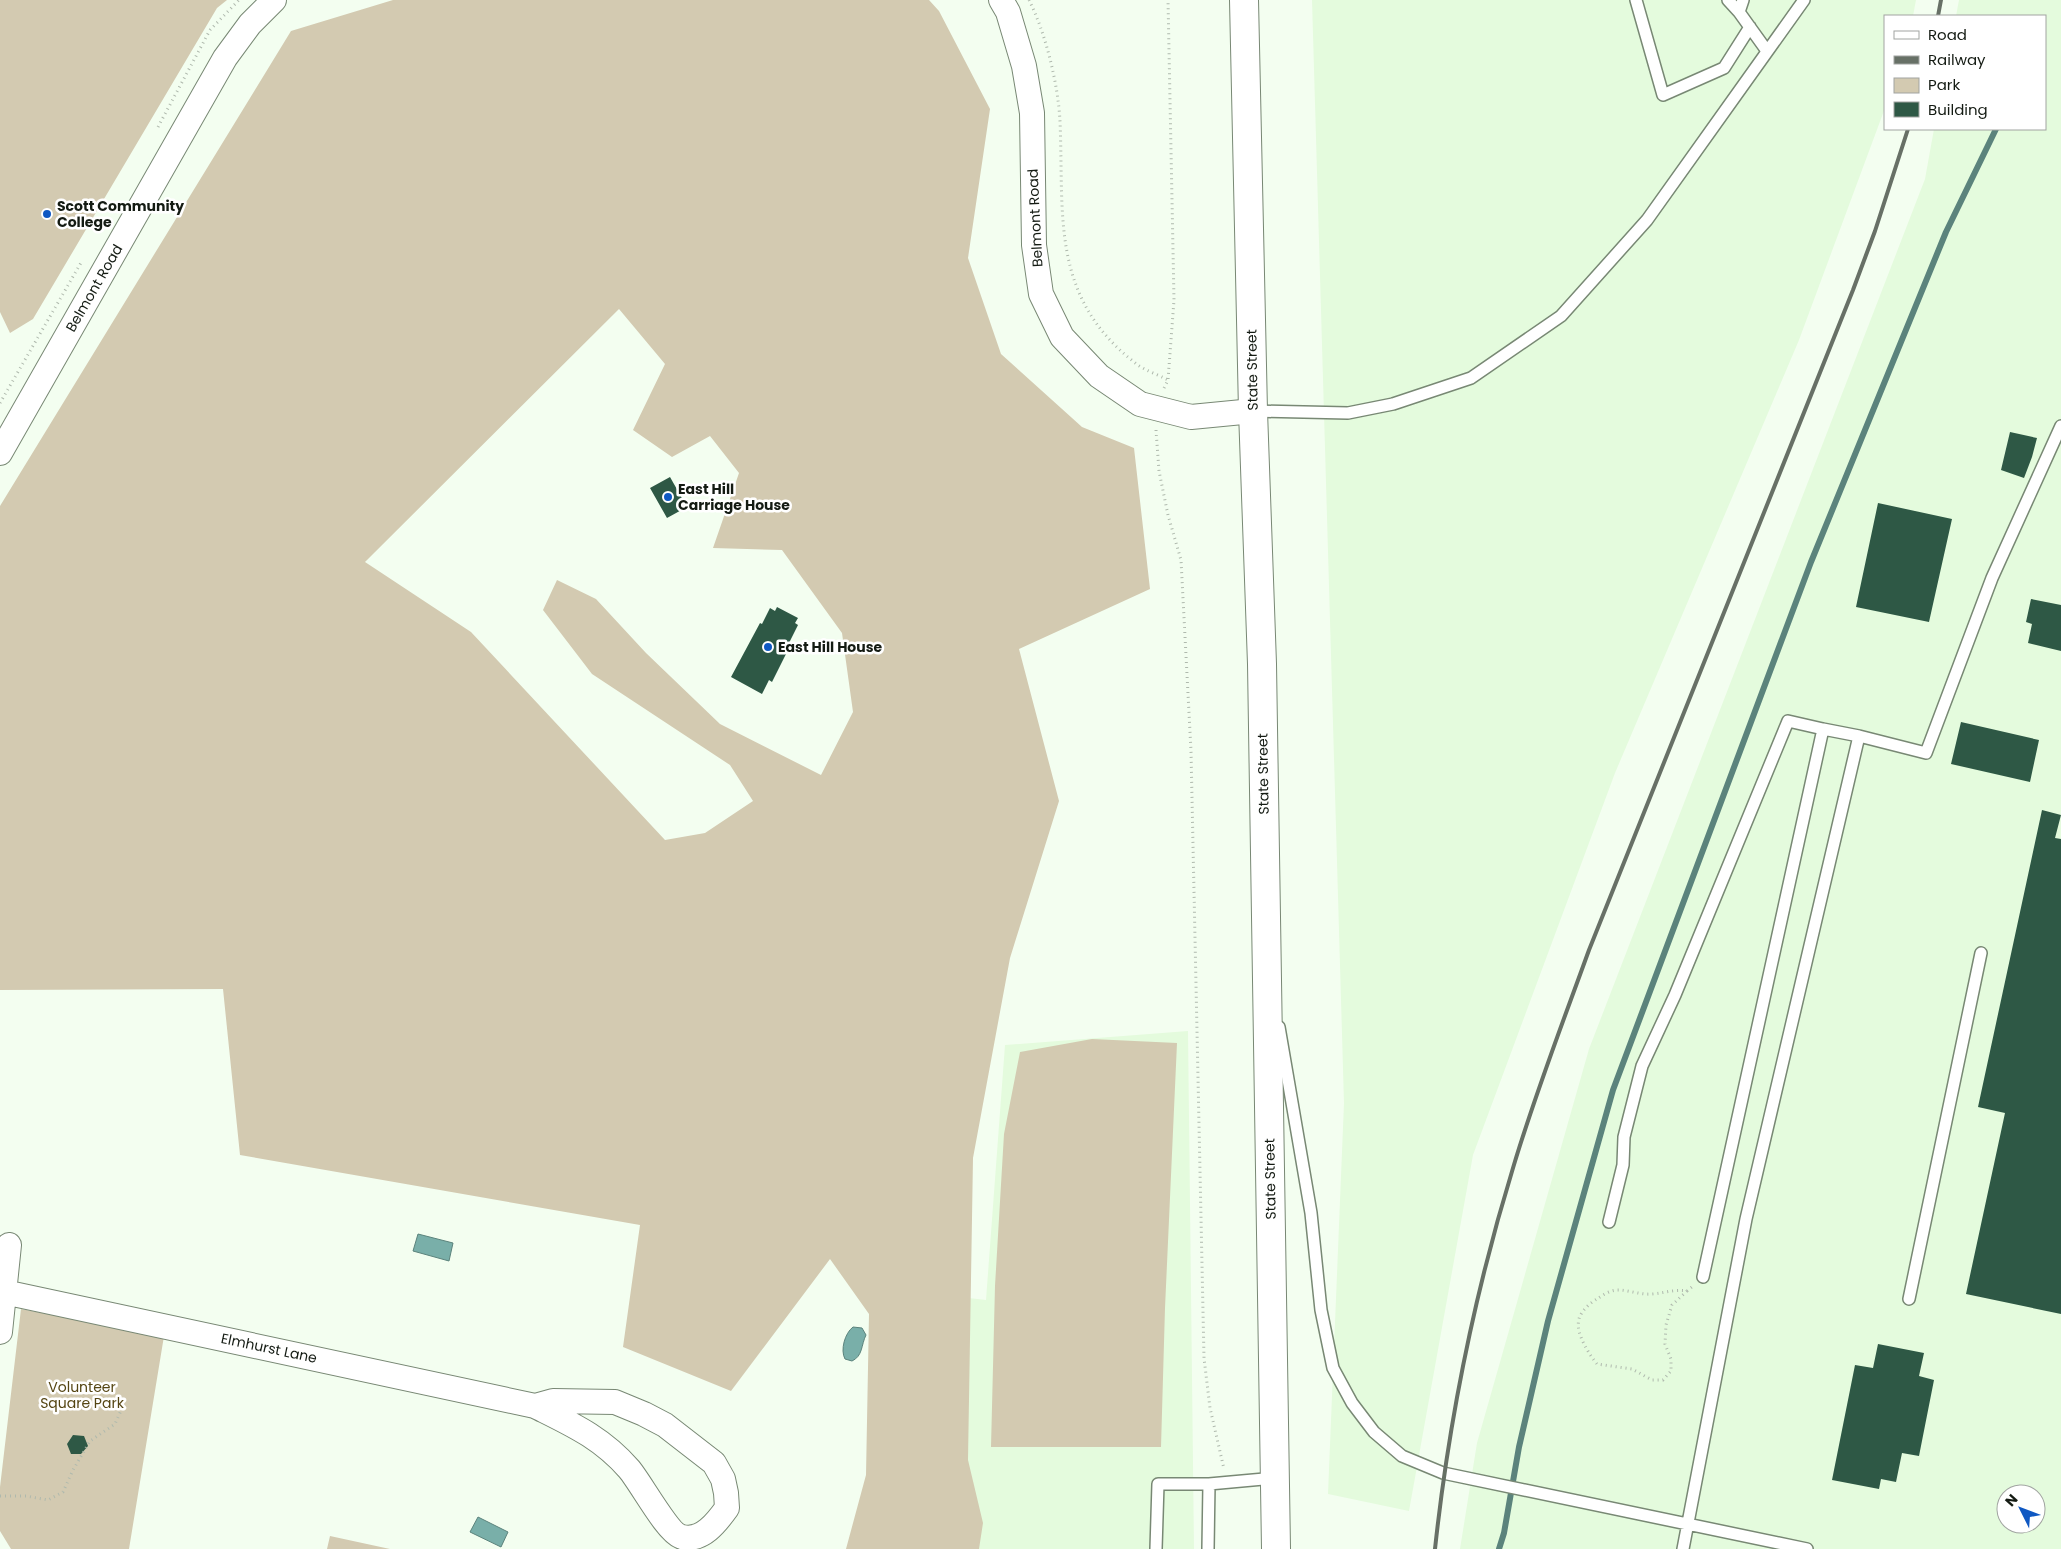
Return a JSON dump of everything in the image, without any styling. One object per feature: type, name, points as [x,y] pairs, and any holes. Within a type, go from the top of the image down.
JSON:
[{"type":"main road","name":"State Street","points":[[1244,0],[1253,411],[1262,664],[1276,1549]]},
{"type":"street","name":"Belmont Road","points":[[0,453],[225,58],[250,24],[274,0]]},
{"type":"street","name":"Belmont Road","points":[[1001,0],[1008,12],[1024,66],[1032,113],[1034,244],[1041,294],[1062,337],[1099,376],[1140,404],[1191,417],[1253,411]]},
{"type":"street","points":[[0,1332],[8,1245]]},
{"type":"street","name":"Elmhurst Lane","points":[[4,1292],[535,1406],[588,1432],[611,1451],[642,1485],[668,1527],[680,1537],[694,1538],[709,1529],[727,1508],[723,1479],[714,1463],[665,1425],[615,1402],[553,1401],[535,1406]]},
{"type":"lane","points":[[1636,0],[1663,95],[1724,68],[1750,27]]},
{"type":"lane","points":[[1728,0],[1767,51]]},
{"type":"lane","points":[[1739,12],[1743,0]]},
{"type":"lane","points":[[1253,411],[1348,413],[1393,404],[1471,378],[1561,316],[1647,220],[1804,0]]},
{"type":"lane","points":[[1609,1222],[1623,1164],[1624,1137],[1642,1066],[1675,995],[1788,721],[1926,753],[1992,578],[2061,426]]},
{"type":"lane","points":[[1703,1277],[1823,729]]},
{"type":"lane","points":[[1683,1549],[1746,1219],[1859,736]]},
{"type":"lane","points":[[1266,951],[1311,1214],[1321,1310],[1333,1368],[1352,1403],[1374,1432],[1402,1456],[1443,1473],[1807,1549]]},
{"type":"lane","points":[[1909,1299],[1981,954]]},
{"type":"lane","points":[[1156,1549],[1158,1484],[1209,1484],[1275,1478]]},
{"type":"lane","points":[[1208,1549],[1209,1484]]},
{"type":"path","points":[[155,133],[210,30],[239,0]]},
{"type":"path","points":[[1029,0],[1036,14],[1049,52],[1060,120],[1060,178],[1064,237],[1071,274],[1089,312],[1108,337],[1135,363],[1168,380]]},
{"type":"path","points":[[1168,0],[1174,300],[1168,380],[1154,408],[1159,471],[1180,560],[1191,752],[1204,1358],[1210,1408],[1227,1482]]},
{"type":"path","points":[[0,403],[83,259]]},
{"type":"path","points":[[1687,1291],[1676,1290],[1653,1294],[1635,1294],[1618,1290],[1607,1293],[1589,1304],[1579,1318],[1579,1328],[1591,1357],[1597,1364],[1632,1369],[1652,1380],[1663,1380],[1671,1371],[1671,1360],[1664,1344],[1666,1325],[1672,1305],[1703,1277]]},
{"type":"path","points":[[0,1496],[26,1496],[48,1500],[63,1492],[90,1441],[115,1424],[123,1406]]},
{"type":"shaded area","points":[[1312,0],[1916,0],[1913,15],[1884,15],[1884,111],[1799,340],[1615,773],[1473,1155],[1409,1511],[1328,1494],[1344,1103]]},
{"type":"shaded area","points":[[1959,0],[2061,0],[2061,1549],[1460,1549],[1477,1443],[1589,1049],[1925,179],[1934,130],[2046,130],[2046,15],[1956,15]]},
{"type":"shaded area","points":[[1188,1031],[1194,1549],[945,1549],[960,1297],[986,1300],[1005,1045]]},
{"type":"green space","name":"Scott Community College","points":[[0,0],[227,0],[217,8],[33,319],[10,333],[0,312]]},
{"type":"green space","points":[[393,0],[929,0],[939,11],[990,109],[968,258],[1001,354],[1082,427],[1134,448],[1150,589],[1019,649],[1059,801],[1010,958],[973,1158],[968,1460],[983,1523],[979,1549],[846,1549],[866,1475],[869,1314],[830,1259],[731,1391],[623,1347],[640,1225],[240,1155],[223,989],[0,990],[0,506],[291,31]],"holes":[[[619,309],[665,364],[633,430],[672,457],[710,436],[739,473],[713,548],[782,550],[842,633],[853,712],[821,775],[720,724],[646,653],[596,599],[557,580],[543,610],[592,674],[730,765],[753,801],[705,833],[665,840],[471,632],[365,562]]]},
{"type":"green space","points":[[1092,1039],[1177,1043],[1165,1308],[1161,1447],[991,1447],[995,1286],[1004,1134],[1020,1052]]},
{"type":"green space","name":"Volunteer Square Park","points":[[21,1309],[164,1336],[129,1549],[11,1549],[0,1531],[0,1487]]},
{"type":"green space","points":[[330,1536],[390,1549],[327,1549]]},
{"type":"water","points":[[418,1234],[453,1243],[449,1261],[413,1251]]},
{"type":"water","points":[[853,1327],[862,1328],[866,1335],[860,1353],[852,1361],[845,1359],[843,1347],[846,1337]]},
{"type":"water","points":[[478,1517],[508,1532],[501,1547],[470,1532]]},
{"type":"building","points":[[2010,432],[2037,438],[2024,478],[2001,470]]},
{"type":"building","name":"East Hill Carriage House","points":[[670,477],[687,507],[667,518],[650,488]]},
{"type":"building","points":[[1878,503],[1952,519],[1929,622],[1856,607]]},
{"type":"building","points":[[2031,599],[2061,605],[2061,651],[2028,643],[2032,624],[2026,622]]},
{"type":"building","name":"East Hill House","points":[[777,607],[798,618],[795,623],[798,625],[772,682],[769,680],[762,694],[731,677],[760,623],[762,624],[770,608],[775,611]]},
{"type":"building","points":[[1961,722],[2039,740],[2030,782],[1951,764]]},
{"type":"building","points":[[2042,810],[2061,815],[2055,838],[2061,839],[2061,1314],[1966,1294],[2005,1113],[1978,1107]]},
{"type":"building","points":[[1878,1344],[1924,1353],[1919,1376],[1934,1380],[1919,1456],[1902,1453],[1896,1482],[1881,1479],[1879,1489],[1832,1480],[1855,1365],[1873,1368]]},
{"type":"building","points":[[73,1435],[84,1436],[88,1446],[81,1454],[71,1454],[67,1444]]},
{"type":"waterway","points":[[1499,1549],[1504,1533],[1519,1447],[1548,1321],[1613,1090],[1811,562],[1946,232],[1996,130]]},
{"type":"railway","points":[[1938,15],[1941,0]]},
{"type":"railway","points":[[1435,1549],[1448,1452],[1475,1309],[1499,1215],[1530,1113],[1589,950],[1853,290],[1875,231],[1908,130]]},
{"type":"place","name":"Scott Community College","points":[[47,214]]},
{"type":"place","name":"East Hill Carriage House","points":[[668,497]]},
{"type":"place","name":"East Hill House","points":[[768,647]]}]
